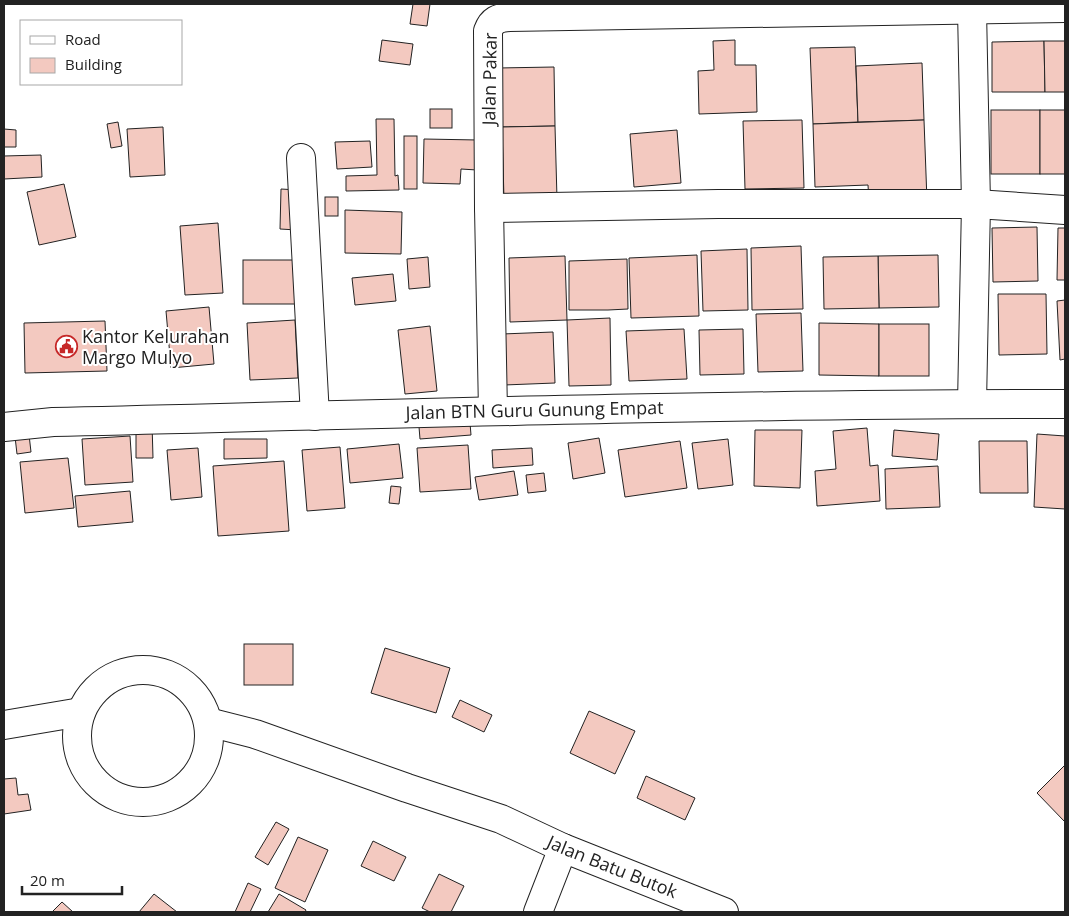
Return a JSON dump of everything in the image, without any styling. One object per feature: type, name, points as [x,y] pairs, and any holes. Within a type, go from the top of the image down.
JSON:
[{"type":"street","name":"Jalan Pakar","points":[[492,411],[488,31],[490,25],[496,20],[509,18],[1065,8]]},
{"type":"street","points":[[972,10],[976,204],[972,404]]},
{"type":"street","points":[[301,158],[315,416]]},
{"type":"street","points":[[489,208],[718,204],[976,204],[1065,210]]},
{"type":"street","name":"Jalan BTN Guru Gunung Empat","points":[[4,427],[53,422],[492,411],[1065,404]]},
{"type":"street","points":[[148,670],[176,678],[197,696],[208,722],[208,752],[194,780],[168,798],[138,802],[108,793],[86,771],[76,742],[81,712],[96,688],[121,673],[148,670]]},
{"type":"street","points":[[4,724],[81,712]]},
{"type":"street","name":"Jalan Batu Butok","points":[[208,722],[255,734],[501,819],[563,848],[724,912]]},
{"type":"street","points":[[538,912],[563,848]]},
{"type":"building","points":[[413,4],[430,4],[427,26],[410,24]]},
{"type":"building","points":[[382,40],[413,44],[410,65],[379,61]]},
{"type":"building","points":[[735,40],[735,65],[756,65],[757,112],[699,114],[698,71],[714,70],[713,41]]},
{"type":"building","points":[[1044,41],[1045,92],[992,92],[992,42]]},
{"type":"building","points":[[1044,41],[1065,41],[1065,92],[1045,92]]},
{"type":"building","points":[[855,47],[858,122],[813,124],[810,48]]},
{"type":"building","points":[[922,63],[924,120],[858,122],[856,66]]},
{"type":"building","points":[[554,67],[555,126],[499,127],[498,68]]},
{"type":"building","points":[[430,109],[452,109],[452,128],[430,128]]},
{"type":"building","points":[[991,110],[1040,110],[1040,174],[991,174]]},
{"type":"building","points":[[1040,110],[1065,110],[1065,174],[1040,174]]},
{"type":"building","points":[[376,119],[394,119],[395,176],[398,175],[399,190],[346,191],[346,176],[377,175]]},
{"type":"building","points":[[802,120],[804,188],[745,189],[743,121]]},
{"type":"building","points":[[924,120],[927,201],[869,203],[868,185],[815,187],[813,124]]},
{"type":"building","points":[[118,122],[122,146],[111,148],[107,124]]},
{"type":"building","points":[[555,126],[557,199],[504,200],[502,127]]},
{"type":"building","points":[[163,127],[165,175],[130,177],[127,129]]},
{"type":"building","points":[[4,129],[16,130],[16,147],[4,147]]},
{"type":"building","points":[[677,130],[681,183],[634,187],[630,134]]},
{"type":"building","points":[[404,136],[417,136],[417,189],[404,189]]},
{"type":"building","points":[[424,139],[478,140],[477,170],[461,169],[460,184],[423,183]]},
{"type":"building","points":[[370,141],[372,167],[337,169],[335,142]]},
{"type":"building","points":[[41,155],[42,177],[4,179],[4,156]]},
{"type":"building","points":[[64,184],[76,237],[39,245],[27,192]]},
{"type":"building","points":[[281,189],[298,190],[297,230],[280,229]]},
{"type":"building","points":[[325,197],[338,197],[338,216],[325,216]]},
{"type":"building","points":[[345,210],[402,212],[401,254],[345,253]]},
{"type":"building","points":[[218,223],[223,293],[185,295],[180,226]]},
{"type":"building","points":[[1037,227],[1038,281],[993,282],[992,228]]},
{"type":"building","points":[[1058,228],[1065,228],[1065,280],[1057,280]]},
{"type":"building","points":[[801,246],[803,309],[752,310],[751,248]]},
{"type":"building","points":[[747,249],[748,310],[703,311],[701,251]]},
{"type":"building","points":[[697,255],[699,316],[631,318],[629,258]]},
{"type":"building","points":[[938,255],[939,307],[879,308],[878,256]]},
{"type":"building","points":[[565,256],[567,320],[510,322],[509,258]]},
{"type":"building","points":[[878,256],[879,308],[824,309],[823,257]]},
{"type":"building","points":[[428,257],[430,287],[409,289],[407,259]]},
{"type":"building","points":[[627,259],[628,309],[569,310],[569,261]]},
{"type":"building","points":[[243,260],[296,260],[296,304],[243,304]]},
{"type":"building","points":[[393,274],[396,301],[355,305],[352,278]]},
{"type":"building","points":[[998,294],[1046,294],[1047,354],[999,355]]},
{"type":"building","points":[[1065,300],[1065,359],[1060,360],[1057,301]]},
{"type":"building","points":[[209,307],[214,364],[171,368],[166,311]]},
{"type":"building","points":[[801,313],[803,371],[758,372],[756,314]]},
{"type":"building","points":[[610,318],[611,385],[569,386],[567,320]]},
{"type":"building","points":[[295,320],[298,378],[250,380],[247,323]]},
{"type":"building","name":"Kantor Kelurahan Margo Mulyo","points":[[105,321],[107,371],[25,373],[24,323]]},
{"type":"building","points":[[819,323],[879,324],[879,376],[819,375]]},
{"type":"building","points":[[879,324],[929,324],[929,376],[879,376]]},
{"type":"building","points":[[430,326],[437,391],[405,394],[398,330]]},
{"type":"building","points":[[684,329],[687,379],[629,381],[626,331]]},
{"type":"building","points":[[743,329],[744,374],[700,375],[699,330]]},
{"type":"building","points":[[553,332],[555,383],[504,385],[502,334]]},
{"type":"building","points":[[136,423],[152,423],[153,458],[136,458]]},
{"type":"building","points":[[470,423],[471,435],[420,439],[419,427]]},
{"type":"building","points":[[28,426],[31,452],[17,454],[14,428]]},
{"type":"building","points":[[867,428],[870,466],[878,465],[880,501],[817,506],[815,471],[836,469],[833,431]]},
{"type":"building","points":[[755,430],[802,430],[800,488],[754,486]]},
{"type":"building","points":[[894,430],[939,434],[937,460],[892,456]]},
{"type":"building","points":[[1037,434],[1065,436],[1065,509],[1034,507]]},
{"type":"building","points":[[130,436],[133,482],[85,485],[82,439]]},
{"type":"building","points":[[599,438],[605,473],[573,479],[568,443]]},
{"type":"building","points":[[224,439],[267,439],[267,458],[224,459]]},
{"type":"building","points":[[728,439],[733,485],[698,489],[692,443]]},
{"type":"building","points":[[680,441],[687,488],[625,497],[618,450]]},
{"type":"building","points":[[979,441],[1027,441],[1028,493],[980,493]]},
{"type":"building","points":[[399,444],[403,478],[350,483],[347,449]]},
{"type":"building","points":[[468,445],[471,489],[420,492],[417,448]]},
{"type":"building","points":[[340,447],[345,508],[307,511],[302,450]]},
{"type":"building","points":[[198,448],[202,497],[171,500],[167,450]]},
{"type":"building","points":[[532,448],[533,465],[493,468],[492,450]]},
{"type":"building","points":[[68,458],[74,508],[25,513],[20,462]]},
{"type":"building","points":[[284,461],[289,531],[218,536],[213,466]]},
{"type":"building","points":[[938,466],[940,507],[886,509],[885,469]]},
{"type":"building","points":[[514,471],[518,495],[479,500],[475,477]]},
{"type":"building","points":[[544,473],[546,491],[528,493],[526,475]]},
{"type":"building","points":[[391,486],[401,487],[399,504],[389,503]]},
{"type":"building","points":[[130,491],[133,522],[78,527],[75,496]]},
{"type":"building","points":[[244,644],[293,644],[293,685],[244,685]]},
{"type":"building","points":[[385,648],[450,668],[436,713],[371,693]]},
{"type":"building","points":[[460,700],[492,715],[484,732],[452,717]]},
{"type":"building","points":[[589,711],[635,731],[615,774],[570,753]]},
{"type":"building","points":[[1065,765],[1065,822],[1037,793]]},
{"type":"building","points":[[646,776],[695,798],[685,820],[637,798]]},
{"type":"building","points":[[16,778],[18,795],[28,794],[31,810],[4,814],[4,779]]},
{"type":"building","points":[[276,822],[289,829],[268,865],[255,857]]},
{"type":"building","points":[[298,837],[328,850],[305,902],[275,888]]},
{"type":"building","points":[[373,841],[406,857],[394,881],[361,866]]},
{"type":"building","points":[[439,874],[464,886],[451,912],[430,912],[422,908]]},
{"type":"building","points":[[248,883],[261,889],[250,912],[235,912]]},
{"type":"building","points":[[154,894],[177,912],[139,912]]},
{"type":"building","points":[[279,894],[306,910],[305,912],[268,912]]},
{"type":"building","points":[[62,902],[73,912],[52,912]]},
{"type":"place","name":"Kantor Kelurahan Margo Mulyo","points":[[66,347]]}]
